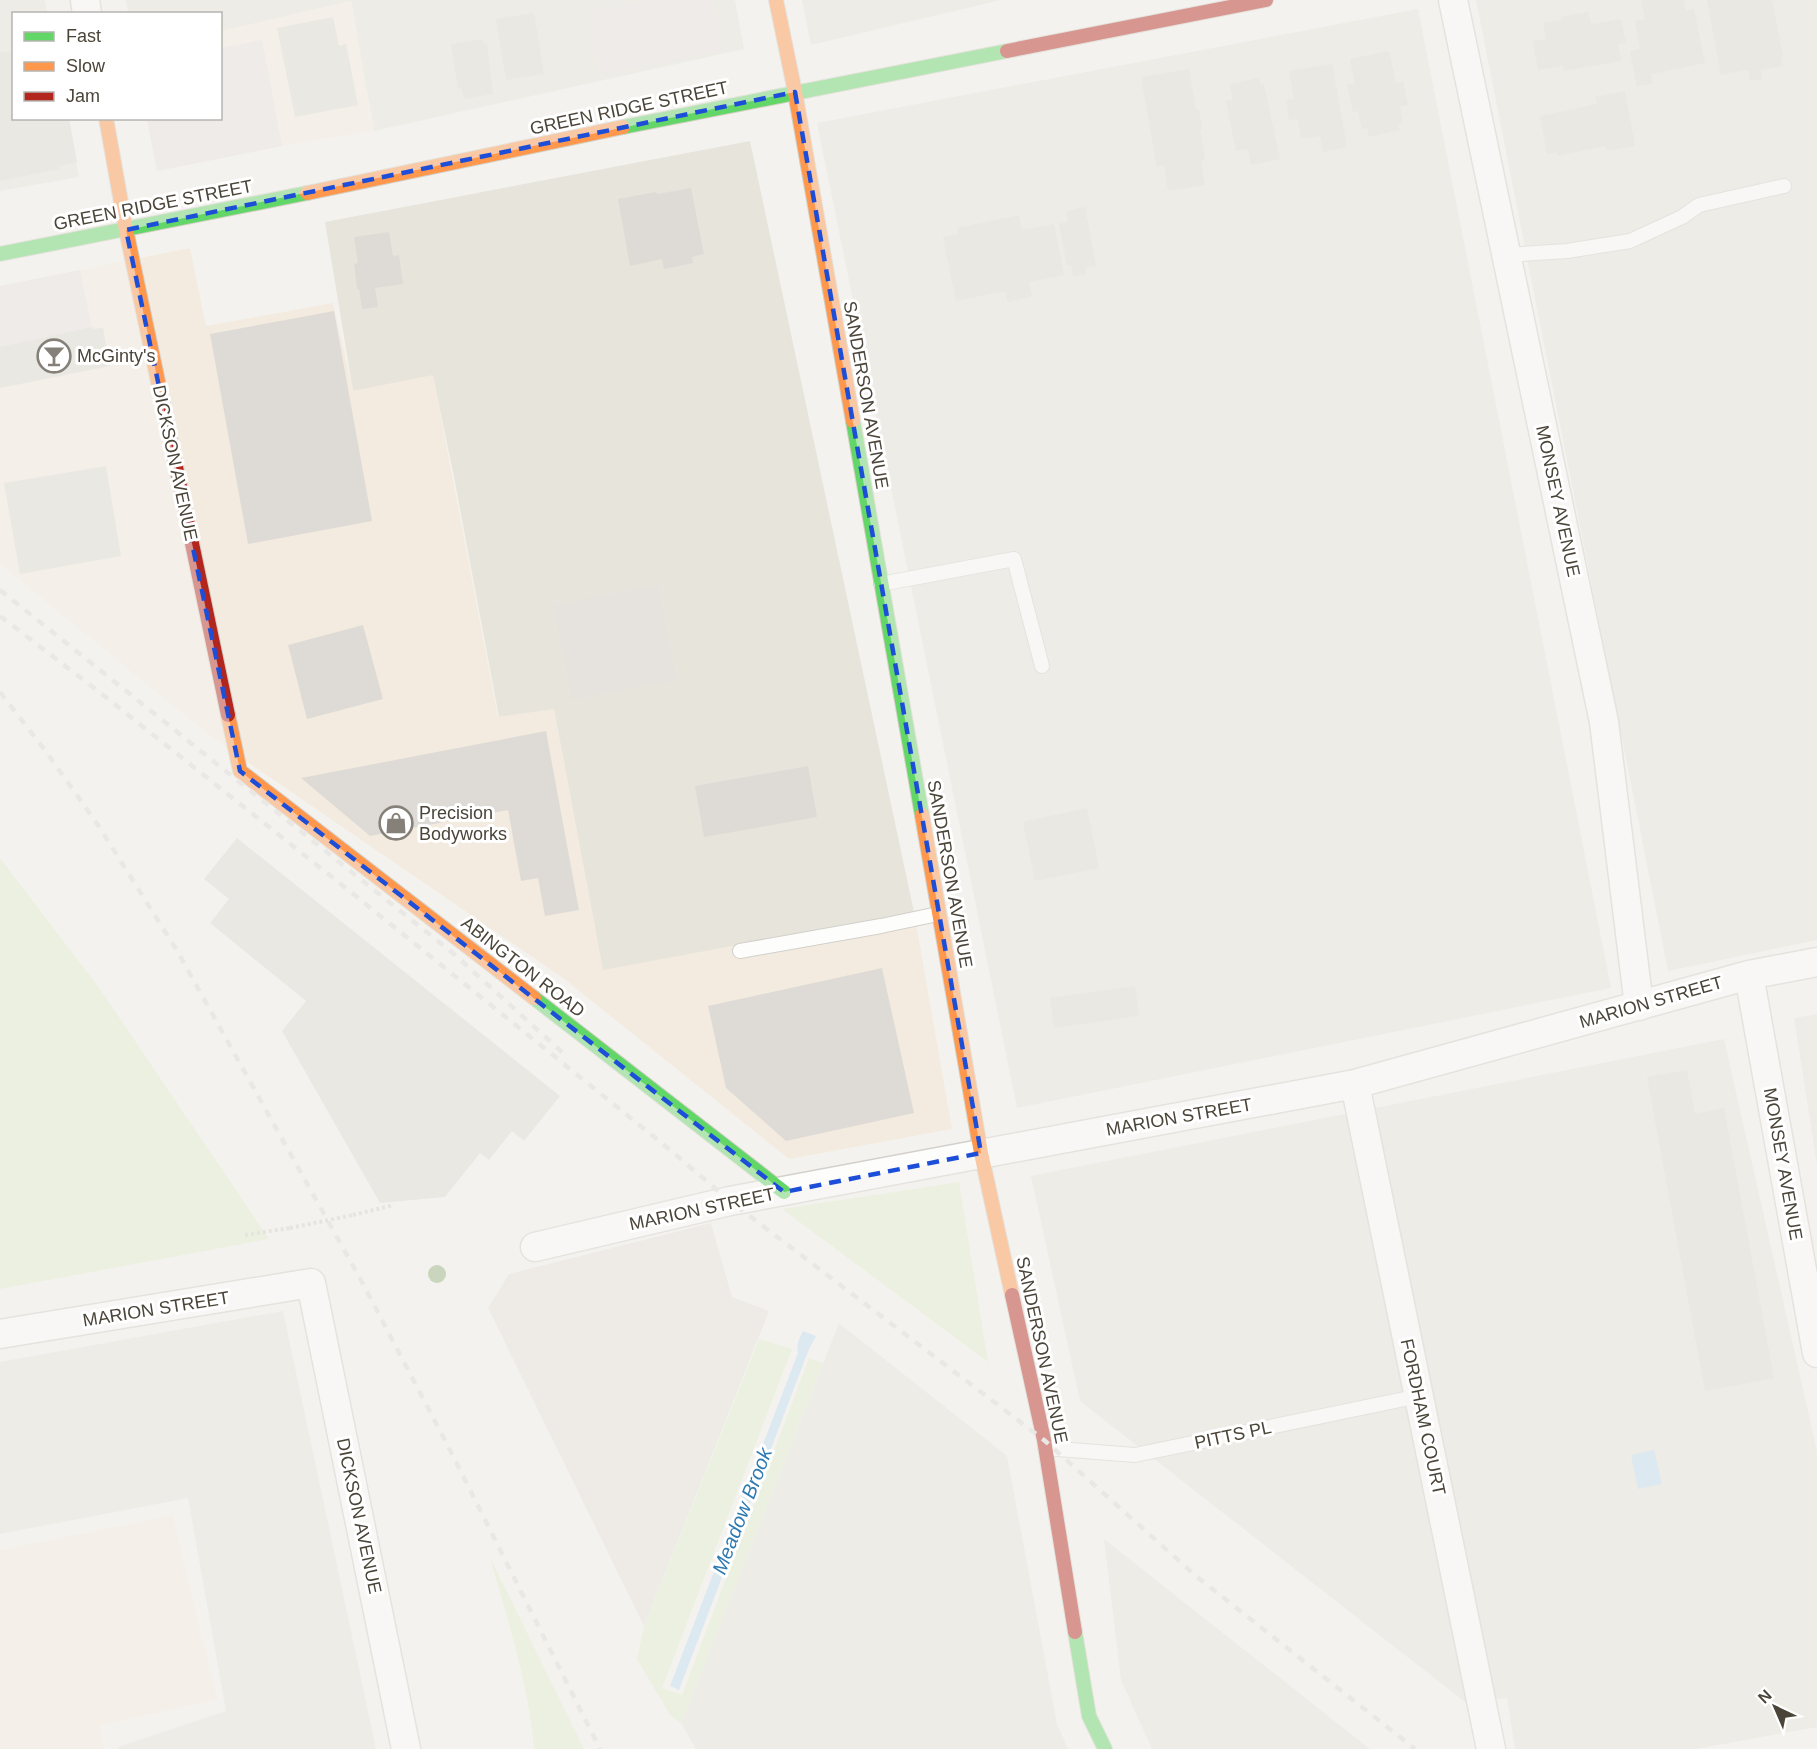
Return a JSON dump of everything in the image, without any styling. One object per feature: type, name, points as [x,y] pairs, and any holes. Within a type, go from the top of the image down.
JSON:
[{"type":"street","name":"SANDERSON AVENUE","points":[[776,0],[795,92],[981,1153],[1045,1448],[1089,1716],[1105,1749]]},
{"type":"street","name":"GREEN RIDGE STREET","points":[[0,254],[795,92],[1266,0]]},
{"type":"street","name":"MONSEY AVENUE","points":[[1453,0],[1604,722],[1639,1006]]},
{"type":"street","name":"DICKSON AVENUE","points":[[106,120],[126,230],[240,771]]},
{"type":"street","name":"ABINGTON ROAD","points":[[240,771],[784,1192]]},
{"type":"street","name":"MARION STREET","points":[[535,1247],[730,1201],[1355,1084],[1749,975],[1817,962]]},
{"type":"street","name":"MONSEY AVENUE","points":[[1749,975],[1817,1353]]},
{"type":"street","name":"FORDHAM COURT","points":[[1355,1084],[1491,1749]]},
{"type":"street","name":"DICKSON AVENUE","points":[[311,1283],[406,1749]]},
{"type":"street","name":"MARION STREET","points":[[0,1334],[311,1283]]},
{"type":"lane","points":[[1506,255],[1567,251],[1630,241],[1682,217],[1699,205],[1784,186]]},
{"type":"lane","points":[[881,584],[1014,559],[1042,666]]},
{"type":"lane","points":[[740,951],[938,914]]},
{"type":"lane","name":"PITTS PL","points":[[1045,1448],[1135,1455],[1419,1396]]},
{"type":"path","points":[[245,1235],[394,1205]]},
{"type":"highlighted area","points":[[795,92],[981,1153],[784,1192],[240,771],[126,230]]},
{"type":"shaded area","points":[[0,0],[45,0],[47,12],[12,12],[12,120],[68,120],[79,177],[0,191]]},
{"type":"shaded area","points":[[126,0],[735,0],[744,49],[374,131],[351,1],[222,31],[222,12],[128,12]]},
{"type":"shaded area","points":[[643,0],[712,0],[722,50],[600,76],[587,12]]},
{"type":"shaded area","points":[[802,0],[1001,0],[811,45]]},
{"type":"shaded area","points":[[1476,0],[1817,0],[1817,940],[1668,971]]},
{"type":"shaded area","points":[[351,1],[374,131],[282,146],[157,171],[147,120],[222,120],[222,31]]},
{"type":"shaded area","points":[[1418,9],[1611,988],[1017,1108],[817,123]]},
{"type":"shaded area","points":[[262,40],[282,146],[157,171],[147,120],[222,120],[222,48]]},
{"type":"shaded area","points":[[750,141],[914,912],[603,971],[554,710],[499,717],[433,376],[353,391],[325,222]]},
{"type":"shaded area","points":[[190,248],[206,326],[333,303],[353,391],[433,375],[498,717],[554,709],[603,970],[914,912],[952,1129],[789,1159],[563,978],[214,739],[0,564],[0,286]]},
{"type":"shaded area","points":[[80,270],[92,329],[0,347],[0,286]]},
{"type":"shaded area","points":[[658,585],[676,680],[572,700],[554,605]]},
{"type":"shaded area","points":[[1817,1014],[1817,1165],[1794,1018]]},
{"type":"shaded area","points":[[1724,1039],[1817,1451],[1817,1727],[1696,1749],[1515,1749],[1507,1698],[1465,1702],[1080,1401],[1031,1176]]},
{"type":"shaded area","points":[[711,1223],[732,1297],[769,1311],[644,1626],[488,1308],[509,1274]]},
{"type":"shaded area","points":[[283,1311],[376,1749],[118,1749],[118,1747],[226,1711],[188,1498],[0,1534],[0,1362]]},
{"type":"shaded area","points":[[839,1323],[1007,1456],[1057,1724],[1068,1749],[696,1749],[681,1723]]},
{"type":"shaded area","points":[[173,1515],[217,1699],[100,1726],[104,1749],[0,1749],[0,1550]]},
{"type":"shaded area","points":[[1104,1539],[1370,1749],[1152,1749],[1121,1680]]},
{"type":"green space","points":[[0,858],[100,989],[269,1239],[0,1289]]},
{"type":"green space","points":[[959,1182],[988,1362],[782,1209]]},
{"type":"green space","points":[[759,1339],[792,1349],[662,1688],[682,1695],[809,1358],[823,1363],[681,1723],[670,1715],[637,1659],[644,1626]]},
{"type":"green space","points":[[489,1555],[584,1749],[534,1749],[522,1676]]},
{"type":"water","name":"Meadow Brook","points":[[803,1331],[816,1336],[809,1349],[679,1690],[670,1686],[798,1353],[799,1339]]},
{"type":"water","points":[[1654,1450],[1662,1484],[1638,1489],[1631,1455]]},
{"type":"building","points":[[1641,0],[1684,0],[1686,11],[1694,9],[1705,63],[1651,74],[1652,84],[1637,86],[1630,51],[1640,49],[1635,21],[1645,19]]},
{"type":"building","points":[[1707,0],[1772,0],[1783,66],[1760,70],[1762,79],[1750,81],[1748,70],[1721,75]]},
{"type":"building","points":[[1588,12],[1591,24],[1621,19],[1626,43],[1618,44],[1621,61],[1564,71],[1563,66],[1538,70],[1533,41],[1546,39],[1543,23]]},
{"type":"building","points":[[534,13],[544,74],[506,80],[496,19]]},
{"type":"building","points":[[333,17],[339,46],[346,44],[358,105],[295,117],[277,28]]},
{"type":"building","points":[[483,39],[484,44],[487,43],[493,94],[464,99],[461,88],[458,88],[451,44]]},
{"type":"building","points":[[12,51],[12,120],[69,120],[77,162],[59,166],[59,169],[0,181],[0,53]]},
{"type":"building","points":[[1389,51],[1396,83],[1403,82],[1408,105],[1400,107],[1403,123],[1398,124],[1400,130],[1369,137],[1367,128],[1362,130],[1358,111],[1353,112],[1347,85],[1355,84],[1350,59]]},
{"type":"building","points":[[1332,64],[1347,147],[1323,152],[1320,136],[1301,139],[1298,119],[1289,120],[1286,100],[1294,99],[1289,71]]},
{"type":"building","points":[[1189,69],[1196,110],[1199,109],[1202,129],[1200,130],[1205,160],[1201,161],[1205,185],[1168,191],[1164,165],[1157,167],[1141,77]]},
{"type":"building","points":[[1259,78],[1261,85],[1264,84],[1280,159],[1251,165],[1248,149],[1236,151],[1226,101],[1233,100],[1230,84]]},
{"type":"building","points":[[1625,91],[1635,146],[1607,151],[1606,146],[1557,156],[1557,152],[1547,154],[1540,116],[1597,104],[1595,97]]},
{"type":"building","points":[[691,188],[704,254],[692,257],[693,263],[664,269],[662,259],[630,266],[618,199]]},
{"type":"building","points":[[1085,207],[1096,266],[1085,268],[1086,274],[1073,277],[1071,265],[1067,266],[1059,224],[1068,222],[1066,211]]},
{"type":"building","points":[[1019,215],[1022,230],[1054,224],[1064,275],[1029,282],[1032,296],[1008,302],[1005,291],[956,301],[943,237],[958,234],[957,228]]},
{"type":"building","points":[[389,232],[393,256],[399,255],[403,284],[375,288],[378,307],[362,309],[354,264],[358,263],[354,237]]},
{"type":"building","points":[[334,311],[372,521],[248,544],[210,334]]},
{"type":"building","name":"McGinty's","points":[[93,327],[92,329],[103,328],[110,366],[0,388],[0,347]]},
{"type":"building","points":[[106,466],[121,556],[20,574],[4,483]]},
{"type":"building","points":[[363,625],[383,699],[307,719],[288,645]]},
{"type":"building","name":"Precision Bodyworks","points":[[546,731],[579,910],[545,916],[538,878],[521,881],[508,810],[370,836],[301,778]]},
{"type":"building","points":[[808,766],[817,817],[704,837],[695,786]]},
{"type":"building","points":[[1087,808],[1099,868],[1035,881],[1023,822]]},
{"type":"building","points":[[237,838],[560,1096],[524,1141],[512,1131],[489,1160],[480,1153],[445,1197],[380,1203],[282,1031],[306,1001],[210,923],[229,899],[204,879]]},
{"type":"building","points":[[882,968],[914,1113],[786,1141],[726,1088],[708,1006]]},
{"type":"building","points":[[1135,986],[1139,1016],[1054,1028],[1050,998]]},
{"type":"building","points":[[1687,1070],[1695,1114],[1724,1108],[1774,1378],[1705,1391],[1647,1077]]},
{"type":"railway","points":[[0,590],[454,954],[563,1053]]},
{"type":"railway","points":[[0,616],[347,889],[663,1144],[730,1201],[1044,1440],[1196,1576],[1415,1749]]},
{"type":"railway","points":[[0,692],[98,825],[176,949],[362,1282],[450,1450],[600,1749]]},
{"type":"traffic: fast","points":[[623,127],[1007,51]]},
{"type":"traffic: fast","points":[[0,254],[307,193]]},
{"type":"traffic: fast","points":[[853,421],[922,815]]},
{"type":"traffic: fast","points":[[534,998],[784,1192]]},
{"type":"traffic: fast","points":[[1075,1632],[1089,1716],[1105,1749]]},
{"type":"traffic: slow","points":[[776,0],[795,92],[853,421]]},
{"type":"traffic: slow","points":[[106,120],[126,230],[164,410]]},
{"type":"traffic: slow","points":[[307,193],[623,127]]},
{"type":"traffic: slow","points":[[228,715],[240,771],[534,998]]},
{"type":"traffic: slow","points":[[922,815],[981,1153],[1012,1295]]},
{"type":"traffic: jam","points":[[1007,51],[1266,0]]},
{"type":"traffic: jam","points":[[164,410],[228,715]]},
{"type":"traffic: jam","points":[[1012,1295],[1044,1440],[1075,1632]]},
{"type":"place","name":"McGinty's","points":[[54,356]]},
{"type":"place","name":"Precision Bodyworks","points":[[396,823]]}]
